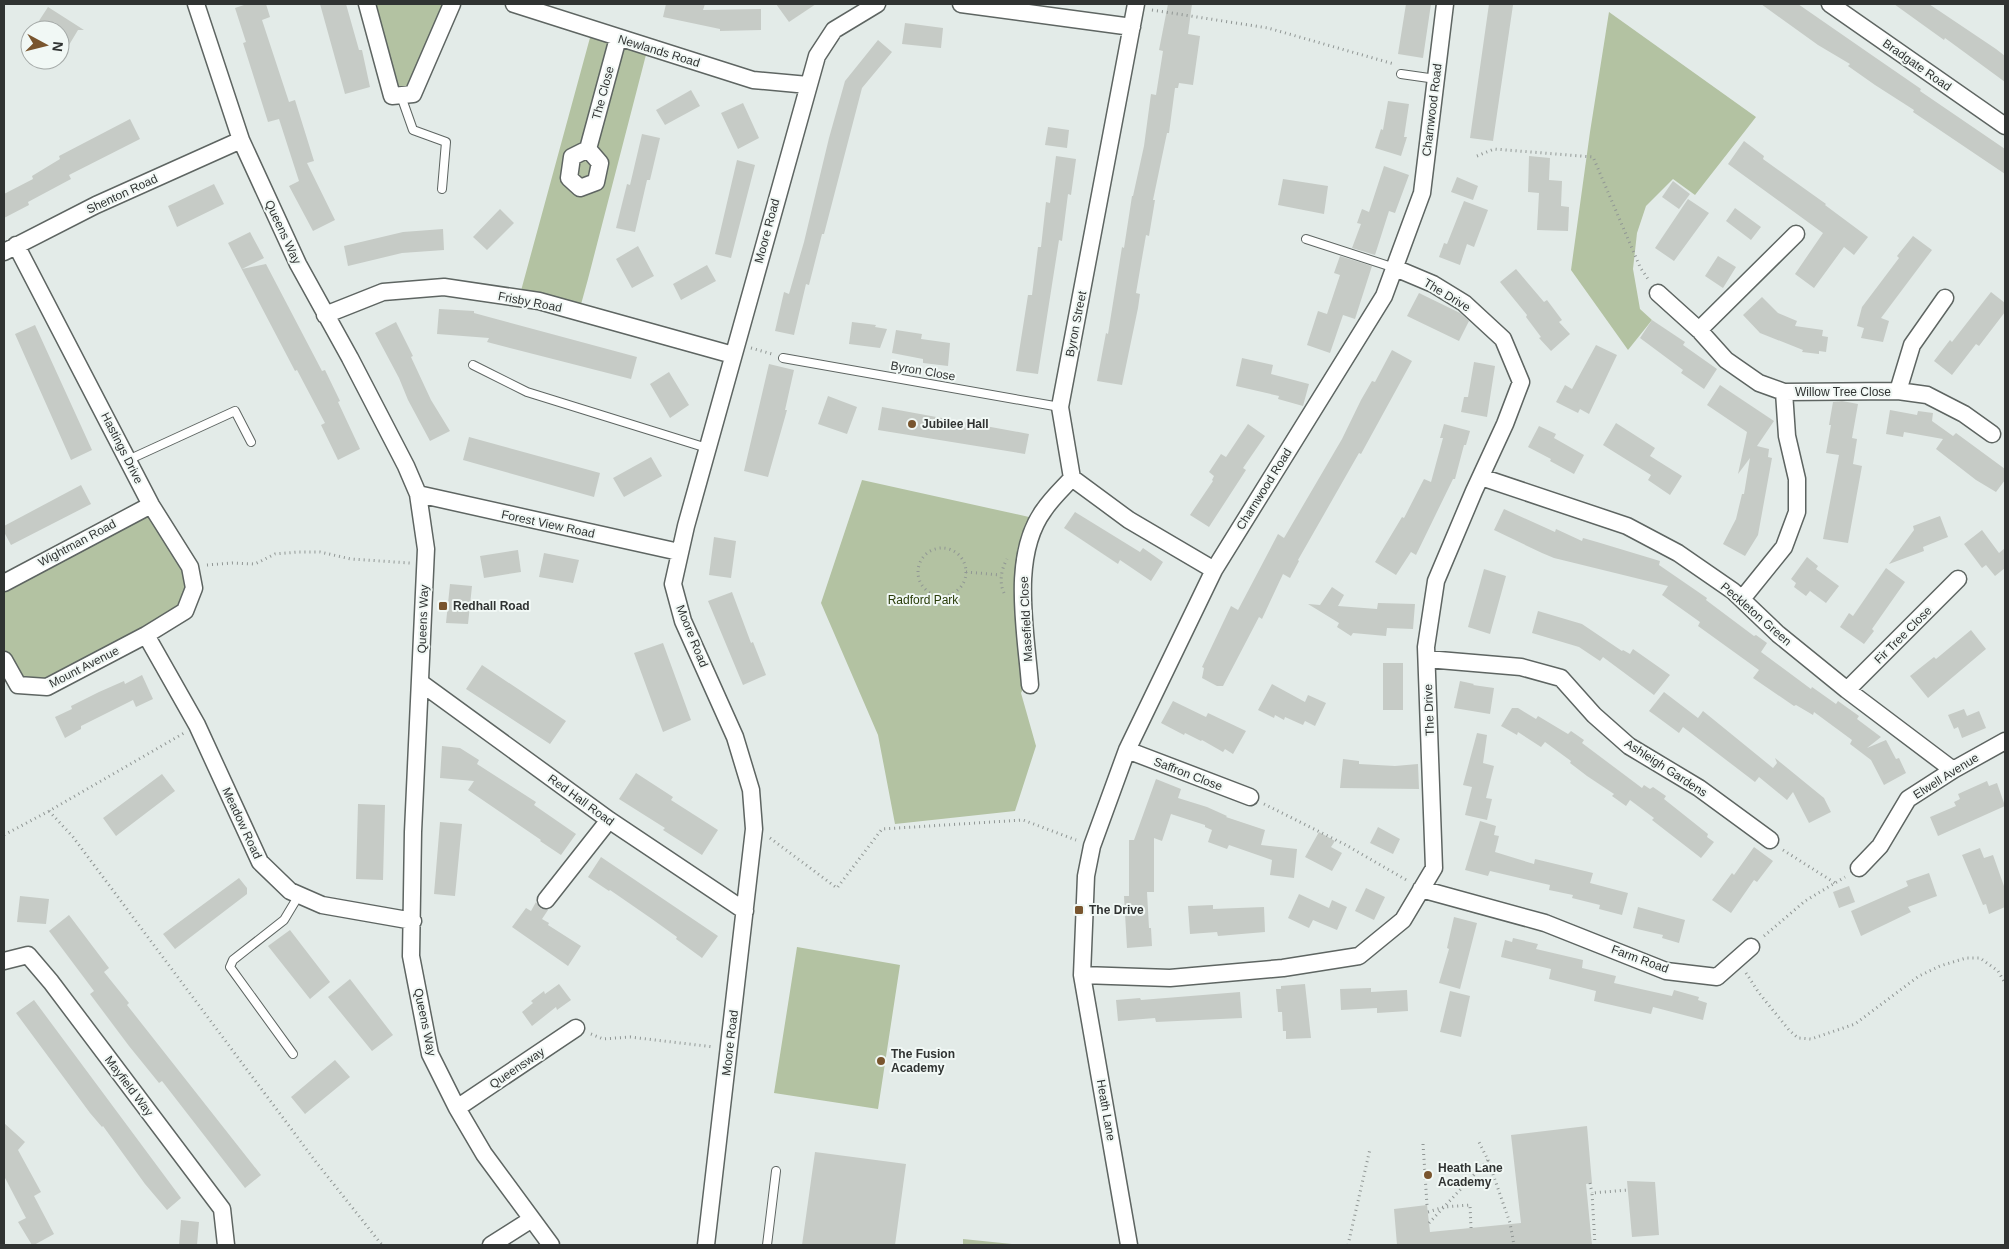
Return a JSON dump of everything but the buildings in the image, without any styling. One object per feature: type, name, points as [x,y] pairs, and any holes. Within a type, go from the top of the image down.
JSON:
[{"type":"street","name":"Queens Way","points":[[196,4],[241,140],[298,264],[350,358],[406,466],[418,494],[426,550],[413,832],[411,956],[430,1054],[484,1154],[551,1245]]},
{"type":"street","points":[[367,4],[392,96],[413,94],[452,4]]},
{"type":"street","name":"Newlands Road","points":[[514,4],[753,80],[808,85]]},
{"type":"street","name":"Moore Road","points":[[706,1245],[754,829],[751,790],[735,737],[683,621],[673,584],[679,552],[707,448],[817,56],[834,30],[877,4]]},
{"type":"street","points":[[961,4],[1132,27]]},
{"type":"street","name":"Charnwood Road","points":[[1082,975],[1086,876],[1092,846],[1127,750],[1214,570],[1384,296],[1395,268],[1422,193],[1445,4]]},
{"type":"street","name":"Bradgate Road","points":[[1830,4],[2005,126]]},
{"type":"street","name":"Byron Street","points":[[1072,478],[1060,407],[1136,6]]},
{"type":"street","name":"The Close","points":[[588,149],[618,38]]},
{"type":"street","name":"Shenton Road","points":[[10,248],[96,205],[241,140]]},
{"type":"street","points":[[1699,330],[1796,234]]},
{"type":"street","name":"Hastings Drive","points":[[10,248],[151,505],[190,567],[194,588],[185,611],[146,635]]},
{"type":"street","name":"The Drive","points":[[1082,975],[1170,978],[1283,968],[1359,956],[1403,920],[1434,868],[1426,647],[1436,582],[1505,424],[1521,382],[1503,339],[1464,303],[1434,284],[1395,268]]},
{"type":"street","name":"Frisby Road","points":[[325,315],[383,292],[444,287],[539,301],[735,350]]},
{"type":"street","name":"Willow Tree Close","points":[[1658,294],[1699,330],[1726,360],[1758,383],[1784,392],[1898,392],[1927,395],[1964,414],[1992,434]]},
{"type":"street","points":[[1898,392],[1912,345],[1945,298]]},
{"type":"street","points":[[1742,599],[1784,547],[1797,512],[1797,479],[1787,436],[1784,392]]},
{"type":"street","name":"Peckleton Green","points":[[1481,476],[1627,526],[1678,553],[1733,591],[1778,634],[1847,690],[1953,770]]},
{"type":"street","points":[[1072,478],[1129,520],[1214,570]]},
{"type":"street","name":"Masefield Close","points":[[1030,685],[1022,583],[1029,542],[1044,510],[1072,478]]},
{"type":"street","name":"Forest View Road","points":[[418,494],[679,552]]},
{"type":"street","name":"Wightman Road","points":[[4,583],[151,505]]},
{"type":"street","name":"Fir Tree Close","points":[[1847,690],[1958,579]]},
{"type":"street","name":"Mount Avenue","points":[[4,660],[18,685],[47,688],[146,635]]},
{"type":"street","name":"Meadow Road","points":[[146,635],[197,725],[260,862],[290,891],[322,905],[412,921]]},
{"type":"street","name":"Ashleigh Gardens","points":[[1426,659],[1521,667],[1561,678],[1594,715],[1629,746],[1698,788],[1770,840]]},
{"type":"street","name":"Red Hall Road","points":[[421,683],[609,820],[745,910]]},
{"type":"street","name":"Elwell Avenue","points":[[1858,868],[1880,846],[1908,799],[1953,770],[2005,741]]},
{"type":"street","name":"Saffron Close","points":[[1127,750],[1250,797]]},
{"type":"street","points":[[546,900],[609,820]]},
{"type":"street","name":"Farm Road","points":[[1421,889],[1545,923],[1666,971],[1717,977],[1751,947]]},
{"type":"street","name":"Mayfield Way","points":[[4,961],[28,955],[51,982],[222,1208],[226,1245]]},
{"type":"street","name":"Heath Lane","points":[[1082,975],[1129,1245]]},
{"type":"street","name":"Queensway","points":[[458,1108],[576,1028]]},
{"type":"street","points":[[491,1245],[532,1219]]},
{"type":"lane","points":[[1401,74],[1436,79]]},
{"type":"lane","points":[[402,96],[413,130],[446,142],[442,189]]},
{"type":"lane","points":[[1306,239],[1395,268]]},
{"type":"lane","name":"Byron Close","points":[[783,358],[1060,407]]},
{"type":"lane","points":[[473,365],[527,392],[707,448]]},
{"type":"lane","points":[[128,460],[235,411],[251,442]]},
{"type":"lane","points":[[293,1054],[230,967],[233,960],[284,920],[299,895]]},
{"type":"lane","points":[[767,1245],[776,1170]]},
{"type":"path","points":[[1136,6],[1268,28],[1396,64],[1401,74]]},
{"type":"path","points":[[1477,156],[1494,149],[1593,157],[1640,267],[1658,294]]},
{"type":"path","points":[[735,350],[783,358]]},
{"type":"path","points":[[946,548],[956,552],[962,558],[966,572],[960,588],[956,592],[944,596],[935,595],[925,589],[919,579],[918,569],[922,558],[928,552],[946,548]]},
{"type":"path","points":[[190,567],[232,563],[255,564],[275,554],[298,552],[320,552],[350,559],[425,564]]},
{"type":"path","points":[[966,572],[1001,574]]},
{"type":"path","points":[[4,835],[197,725]]},
{"type":"path","points":[[1250,797],[1346,845],[1421,889]]},
{"type":"path","points":[[48,811],[73,837],[310,1154],[382,1245]]},
{"type":"path","points":[[754,829],[779,844],[837,888],[882,830],[1023,820],[1092,846]]},
{"type":"path","points":[[1770,840],[1792,857],[1835,883]]},
{"type":"path","points":[[1751,947],[1805,901],[1858,868]]},
{"type":"path","points":[[1738,960],[1760,993],[1790,1030],[1798,1038],[1811,1040],[1855,1024],[1919,976],[1940,966],[1966,958],[1980,958],[1998,972],[2005,983]]},
{"type":"path","points":[[576,1028],[603,1038],[630,1037],[729,1049]]},
{"type":"path","points":[[1478,1140],[1488,1160],[1510,1223],[1514,1245]]},
{"type":"path","points":[[1424,1144],[1427,1205]]},
{"type":"path","points":[[1348,1245],[1370,1149]]},
{"type":"path","points":[[1429,1222],[1488,1160]]},
{"type":"path","points":[[1590,1183],[1595,1245]]},
{"type":"path","points":[[1592,1193],[1628,1190]]},
{"type":"path","points":[[1428,1212],[1444,1207],[1470,1205],[1471,1228]]},
{"type":"green space","points":[[363,4],[452,4],[413,94],[392,96]]},
{"type":"green space","points":[[1609,12],[1756,117],[1695,195],[1673,179],[1646,206],[1637,233],[1633,269],[1640,309],[1652,320],[1628,350],[1571,270]]},
{"type":"green space","points":[[591,34],[648,47],[580,308],[519,298]]},
{"type":"green space","name":"Radford Park","points":[[862,480],[1029,517],[1016,582],[1024,687],[1021,693],[1036,746],[1015,811],[895,824],[878,735],[821,603]]},
{"type":"green space","points":[[151,505],[190,567],[185,611],[47,687],[18,685],[4,660],[4,584]]},
{"type":"green space","points":[[797,947],[900,965],[878,1109],[774,1093]]},
{"type":"green space","points":[[963,1239],[1012,1244],[1012,1245],[963,1245]]},
{"type":"place","name":"Jubilee Hall","points":[[912,424]]},
{"type":"place","name":"Redhall Road","points":[[443,606]]},
{"type":"place","name":"The Drive","points":[[1079,910]]},
{"type":"place","name":"The Fusion Academy","points":[[881,1061]]},
{"type":"place","name":"Heath Lane Academy","points":[[1428,1175]]}]
